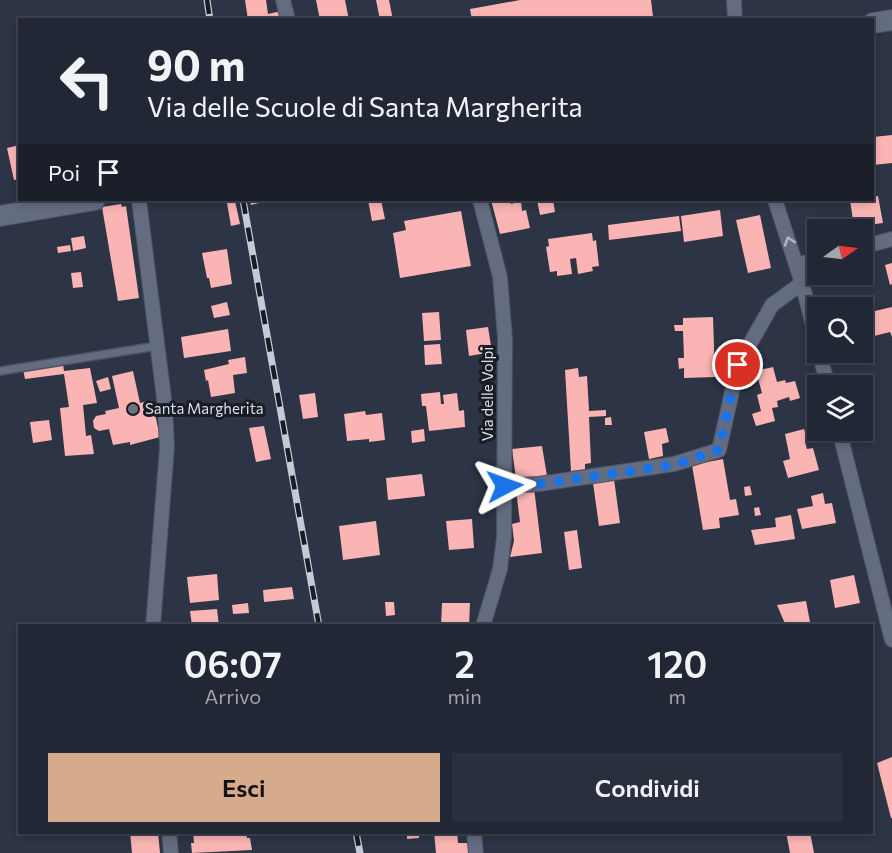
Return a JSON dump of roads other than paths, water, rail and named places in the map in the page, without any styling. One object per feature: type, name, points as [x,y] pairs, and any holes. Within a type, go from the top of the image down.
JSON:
[{"type":"main road","points":[[874,22],[892,20]]},
{"type":"main road","points":[[0,216],[89,201]]},
{"type":"street","points":[[283,0],[288,18]]},
{"type":"street","points":[[734,0],[735,18]]},
{"type":"street","points":[[139,201],[165,406],[167,447],[153,624]]},
{"type":"street","name":"Via delle Volpi","points":[[480,201],[500,278],[505,338],[504,537],[500,569],[484,624]]},
{"type":"street","points":[[776,201],[807,303]]},
{"type":"street","points":[[873,244],[892,238]]},
{"type":"street","points":[[796,265],[807,262]]},
{"type":"street","points":[[505,486],[539,484],[674,465],[719,450],[738,365],[772,305],[802,284]]},
{"type":"street","points":[[842,441],[892,640]]},
{"type":"street","points":[[169,834],[171,853]]},
{"type":"street","points":[[474,834],[476,853]]},
{"type":"lane","points":[[0,371],[157,345]]},
{"type":"railway","points":[[207,0],[210,18]]},
{"type":"railway","points":[[243,201],[319,624]]},
{"type":"railway","points":[[356,834],[360,853]]},
{"type":"place","name":"Santa Margherita","points":[[133,409]]}]
